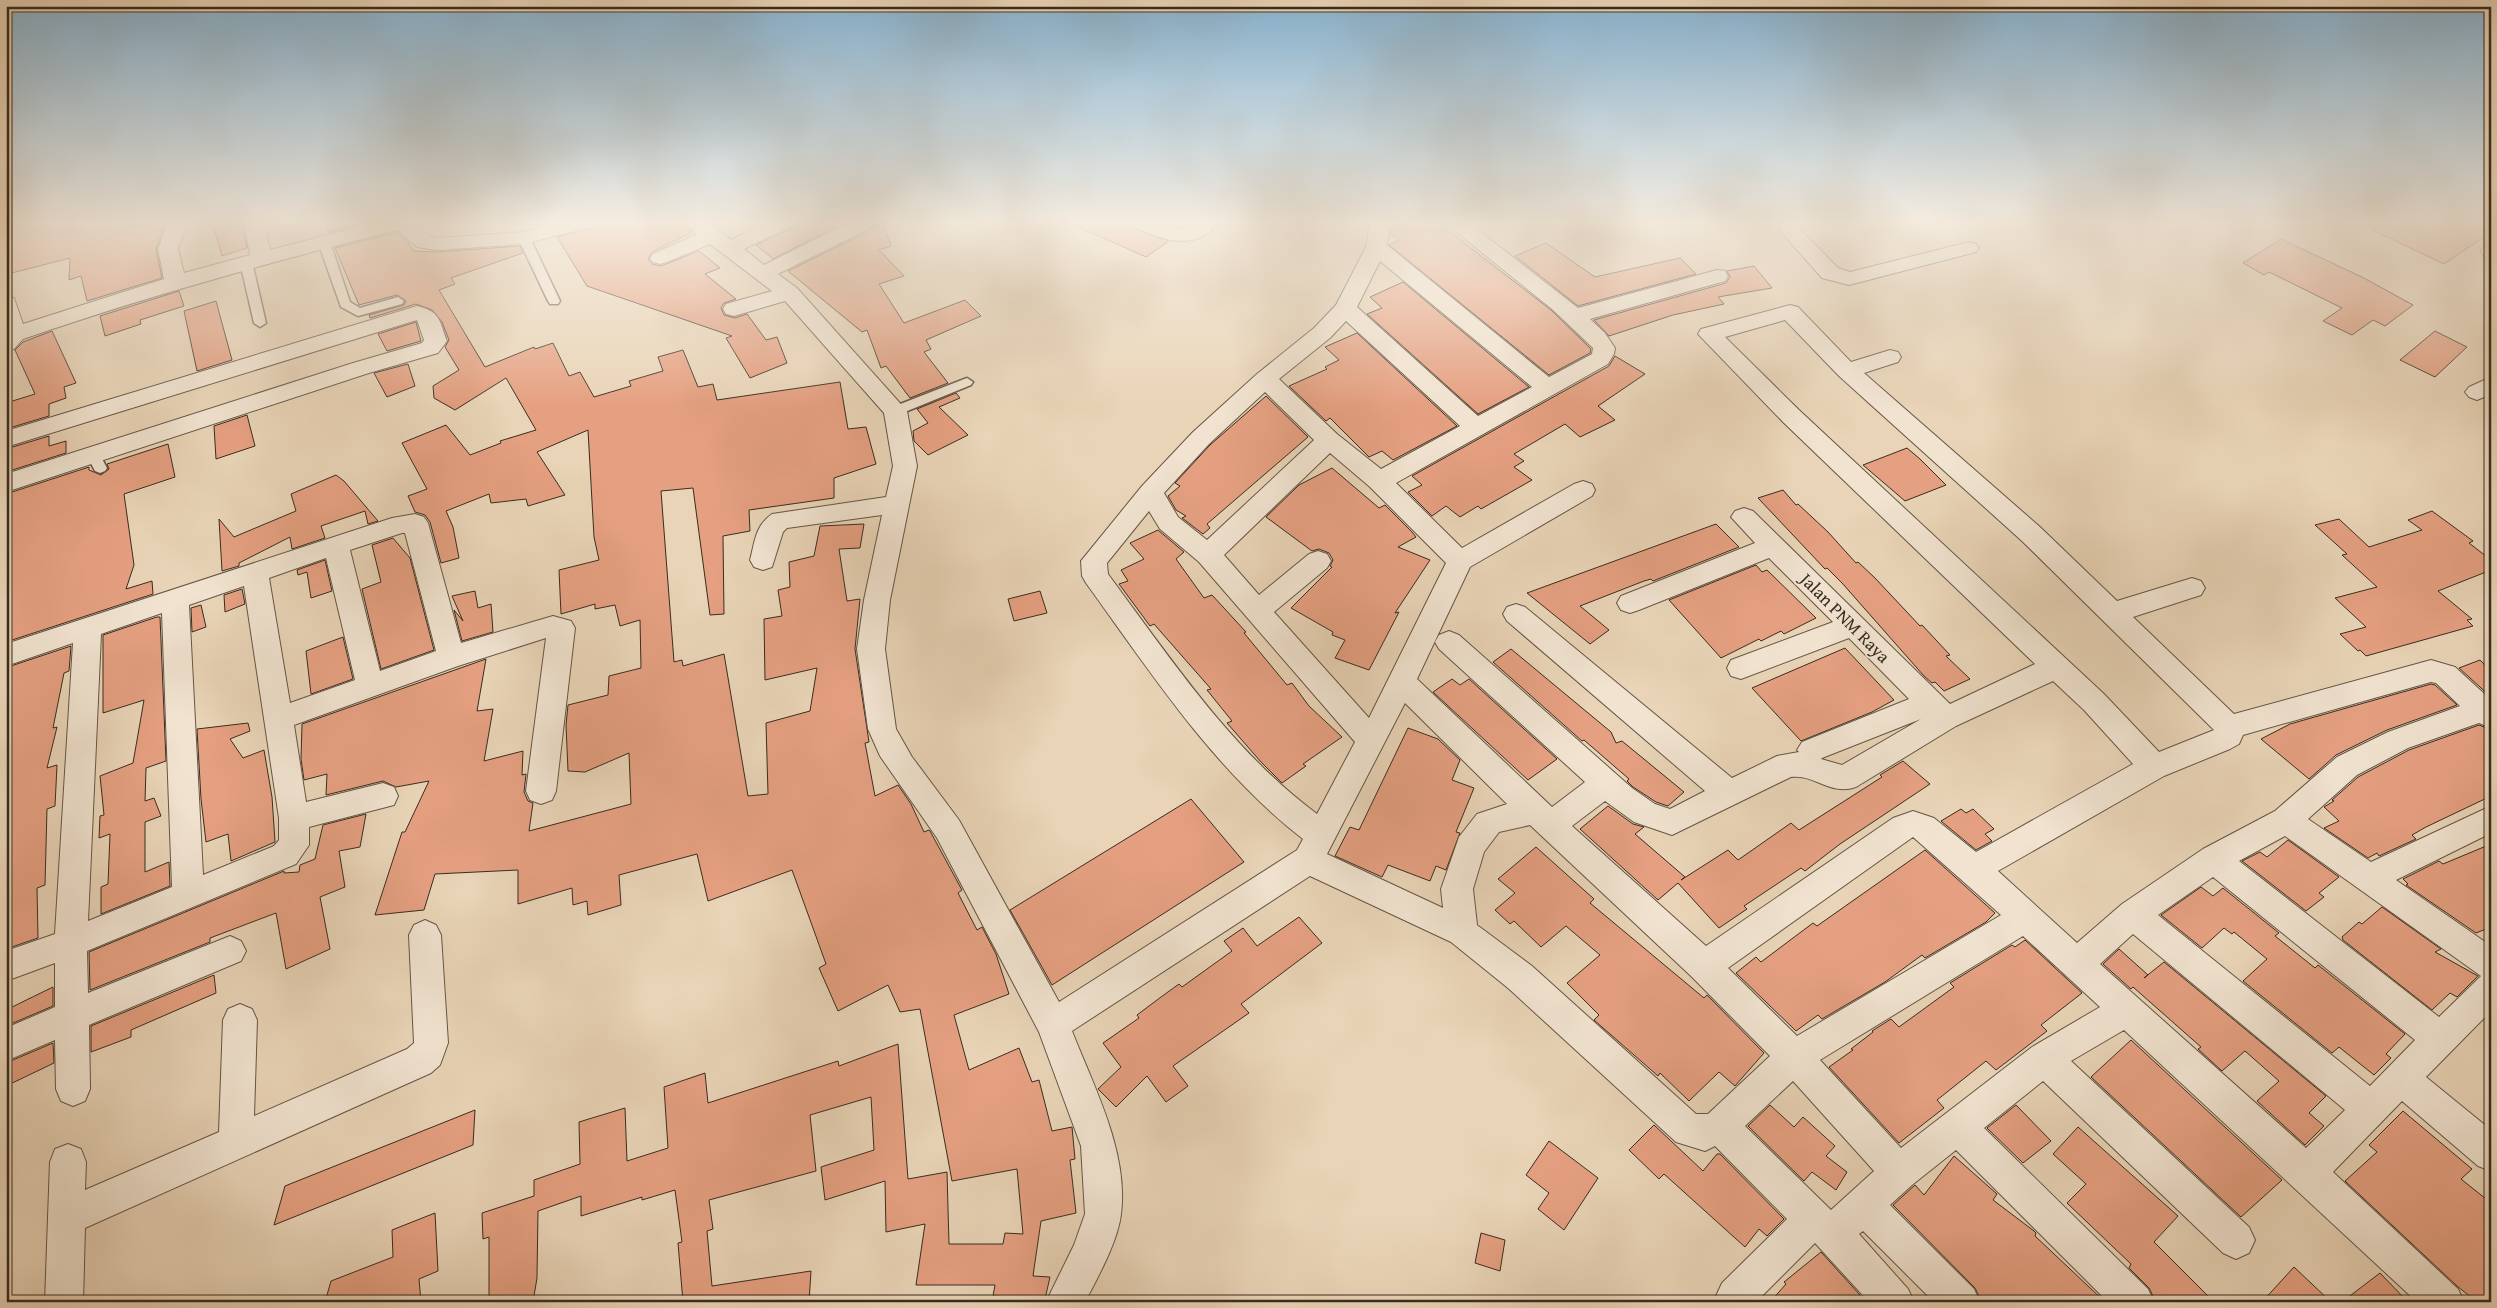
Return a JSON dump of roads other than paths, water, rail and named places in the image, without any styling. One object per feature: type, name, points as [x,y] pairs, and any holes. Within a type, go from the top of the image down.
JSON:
[{"type":"street","points":[[6,303],[11,339],[60,317],[176,283]]},
{"type":"street","points":[[776,283],[788,293],[895,411],[900,429],[905,466],[877,600],[871,649],[882,729],[894,754],[948,829],[1054,1025],[1099,1146],[1102,1171],[1103,1214],[1090,1253],[1065,1302]]},
{"type":"street","points":[[1358,283],[1345,308],[1322,333],[1265,379],[1201,438],[1151,492],[1094,561],[1095,576],[1214,736],[1315,848],[1462,932],[1520,977],[1688,1130],[1704,1133],[1720,1126],[1794,1057],[2026,917]]},
{"type":"street","points":[[1420,283],[1548,388]]},
{"type":"street","points":[[1379,481],[1600,359],[1604,353],[1604,348],[1598,340],[1574,316],[1532,283]]},
{"type":"street","points":[[1574,316],[1692,283]]},
{"type":"street","points":[[734,309],[788,293]]},
{"type":"street","points":[[1345,308],[1476,428]]},
{"type":"street","points":[[1974,869],[2154,767],[2229,736],[2229,727],[2010,515],[1847,372],[1790,312],[1709,334],[1791,416],[2099,708],[2154,767]]},
{"type":"street","points":[[6,439],[417,313],[426,316],[436,341],[434,346],[368,366],[97,462],[6,483]]},
{"type":"street","points":[[354,333],[368,366]]},
{"type":"street","points":[[1847,372],[1890,357]]},
{"type":"street","points":[[1265,379],[1329,440],[1379,481],[1460,561]]},
{"type":"street","points":[[1208,555],[1329,440]]},
{"type":"street","points":[[1054,1025],[1315,848],[1402,682],[1460,561],[1583,490]]},
{"type":"street","points":[[1151,492],[1169,523],[1208,555],[1372,741]]},
{"type":"street","points":[[763,560],[771,527],[781,520],[898,504]]},
{"type":"street","name":"Jalan PNM Raya","points":[[1744,517],[1938,711]]},
{"type":"street","points":[[6,655],[336,545],[401,524],[414,523],[451,657]]},
{"type":"street","points":[[336,545],[370,685]]},
{"type":"street","points":[[1630,603],[1773,546]]},
{"type":"street","points":[[1258,611],[1318,560]]},
{"type":"street","points":[[6,966],[71,943],[285,855],[294,845],[294,818],[255,572]]},
{"type":"street","points":[[2112,613],[2192,588]]},
{"type":"street","points":[[175,599],[188,894]]},
{"type":"street","points":[[1516,614],[1728,793]]},
{"type":"street","points":[[277,719],[451,657],[553,626],[561,628],[541,791]]},
{"type":"street","points":[[1741,668],[1853,626]]},
{"type":"street","points":[[73,1090],[70,1016],[71,943],[88,627]]},
{"type":"street","points":[[1449,642],[1606,783],[1639,810],[1656,820],[1672,822],[1728,793],[1787,765],[1796,763],[1801,763],[1832,778],[1846,778],[1938,711]]},
{"type":"street","points":[[1812,750],[1938,711],[2056,667]]},
{"type":"street","points":[[2229,727],[2431,671],[2445,675],[2487,714]]},
{"type":"street","points":[[1402,682],[1543,818],[1704,966],[1794,1057],[1899,1172]]},
{"type":"street","points":[[2076,964],[2133,914],[2214,859],[2286,820],[2347,766],[2398,740],[2487,714]]},
{"type":"street","points":[[1462,932],[1457,890],[1470,846],[1488,823],[1509,816],[1543,818],[1606,783]]},
{"type":"street","points":[[294,818],[383,796]]},
{"type":"street","points":[[2367,879],[2491,819]]},
{"type":"street","points":[[2286,820],[2491,965]]},
{"type":"street","points":[[1704,966],[1904,826],[1913,824],[1923,828],[1974,869],[2126,1010],[2307,1173],[2445,1302]]},
{"type":"street","points":[[2214,859],[2440,1039]]},
{"type":"street","points":[[2133,914],[2371,1108]]},
{"type":"street","points":[[65,1218],[420,1062],[428,1053],[431,1043],[425,935]]},
{"type":"street","points":[[6,1046],[70,1016],[230,951]]},
{"type":"street","points":[[2307,1173],[2491,988]]},
{"type":"street","points":[[1735,1296],[1823,1226],[1864,1206],[1899,1172],[2044,1059],[2126,1010]]},
{"type":"street","points":[[236,1142],[240,1020]]},
{"type":"street","points":[[2044,1059],[2236,1240]]},
{"type":"street","points":[[2402,1079],[2491,1153]]},
{"type":"street","points":[[1720,1126],[1823,1226],[1895,1302]]},
{"type":"street","points":[[1958,1126],[2135,1302]]},
{"type":"street","points":[[64,1302],[68,1162]]},
{"type":"street","points":[[1864,1206],[1961,1302]]},
{"type":"lane","points":[[256,283],[260,323]]},
{"type":"lane","points":[[341,283],[345,304],[358,312],[398,301]]},
{"type":"lane","points":[[545,283],[554,301]]},
{"type":"lane","points":[[895,411],[967,382]]}]
